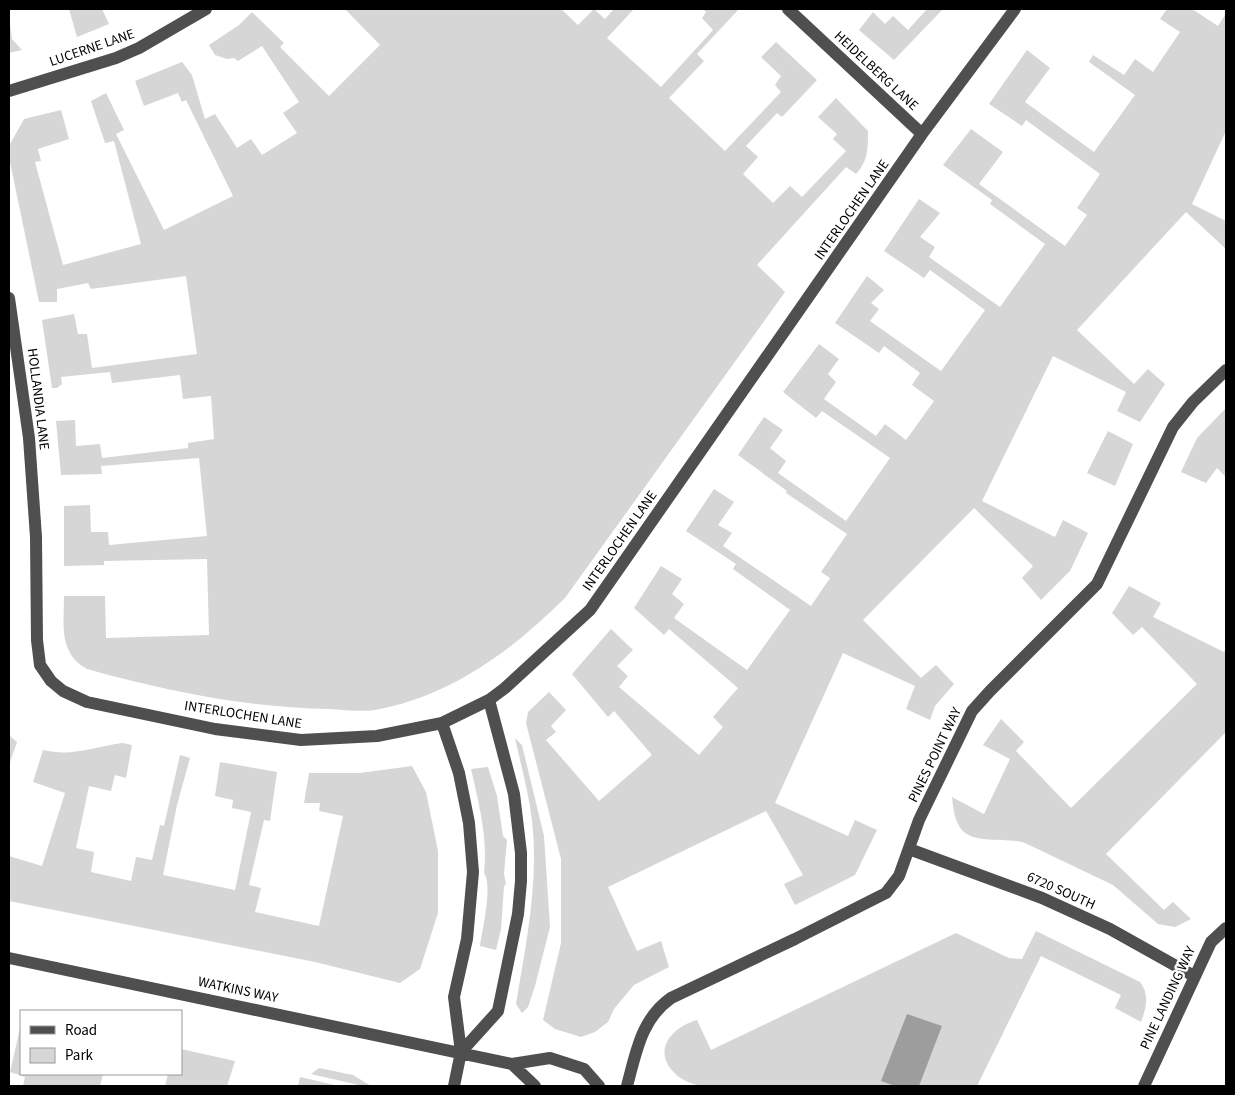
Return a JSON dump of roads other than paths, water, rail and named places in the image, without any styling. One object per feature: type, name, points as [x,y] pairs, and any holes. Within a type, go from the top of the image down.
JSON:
[{"type":"street","name":"LUCERNE LANE","points":[[9,91],[124,54],[159,37],[206,9]]},
{"type":"street","name":"HEIDELBERG LANE","points":[[788,9],[922,134]]},
{"type":"street","name":"INTERLOCHEN LANE","points":[[51,681],[63,691],[87,702],[214,729],[300,740],[377,736],[442,723],[489,700],[522,675],[590,610],[922,134],[1015,9]]},
{"type":"street","name":"HOLLANDIA LANE","points":[[9,298],[29,438],[36,537],[36,618],[39,657],[40,665],[51,681]]},
{"type":"street","name":"PINES POINT WAY","points":[[627,1086],[644,1027],[661,1005],[671,998],[795,940],[886,893],[899,876],[919,820],[972,712],[990,691],[1097,584],[1173,427],[1193,402],[1226,370]]},
{"type":"street","points":[[460,1052],[498,1011],[518,914],[521,881],[521,853],[514,794],[489,700]]},
{"type":"street","points":[[442,723],[459,772],[469,823],[473,872],[467,939],[454,997],[460,1052],[454,1086]]},
{"type":"street","name":"6720 SOUTH","points":[[909,849],[1042,898],[1110,929],[1194,976]]},
{"type":"street","name":"PINE LANDING WAY","points":[[1144,1086],[1211,942],[1226,928]]},
{"type":"street","name":"WATKINS WAY","points":[[9,958],[460,1052]]},
{"type":"street","points":[[460,1052],[512,1064],[550,1058],[584,1069],[599,1086]]},
{"type":"street","points":[[512,1064],[535,1086]]}]
